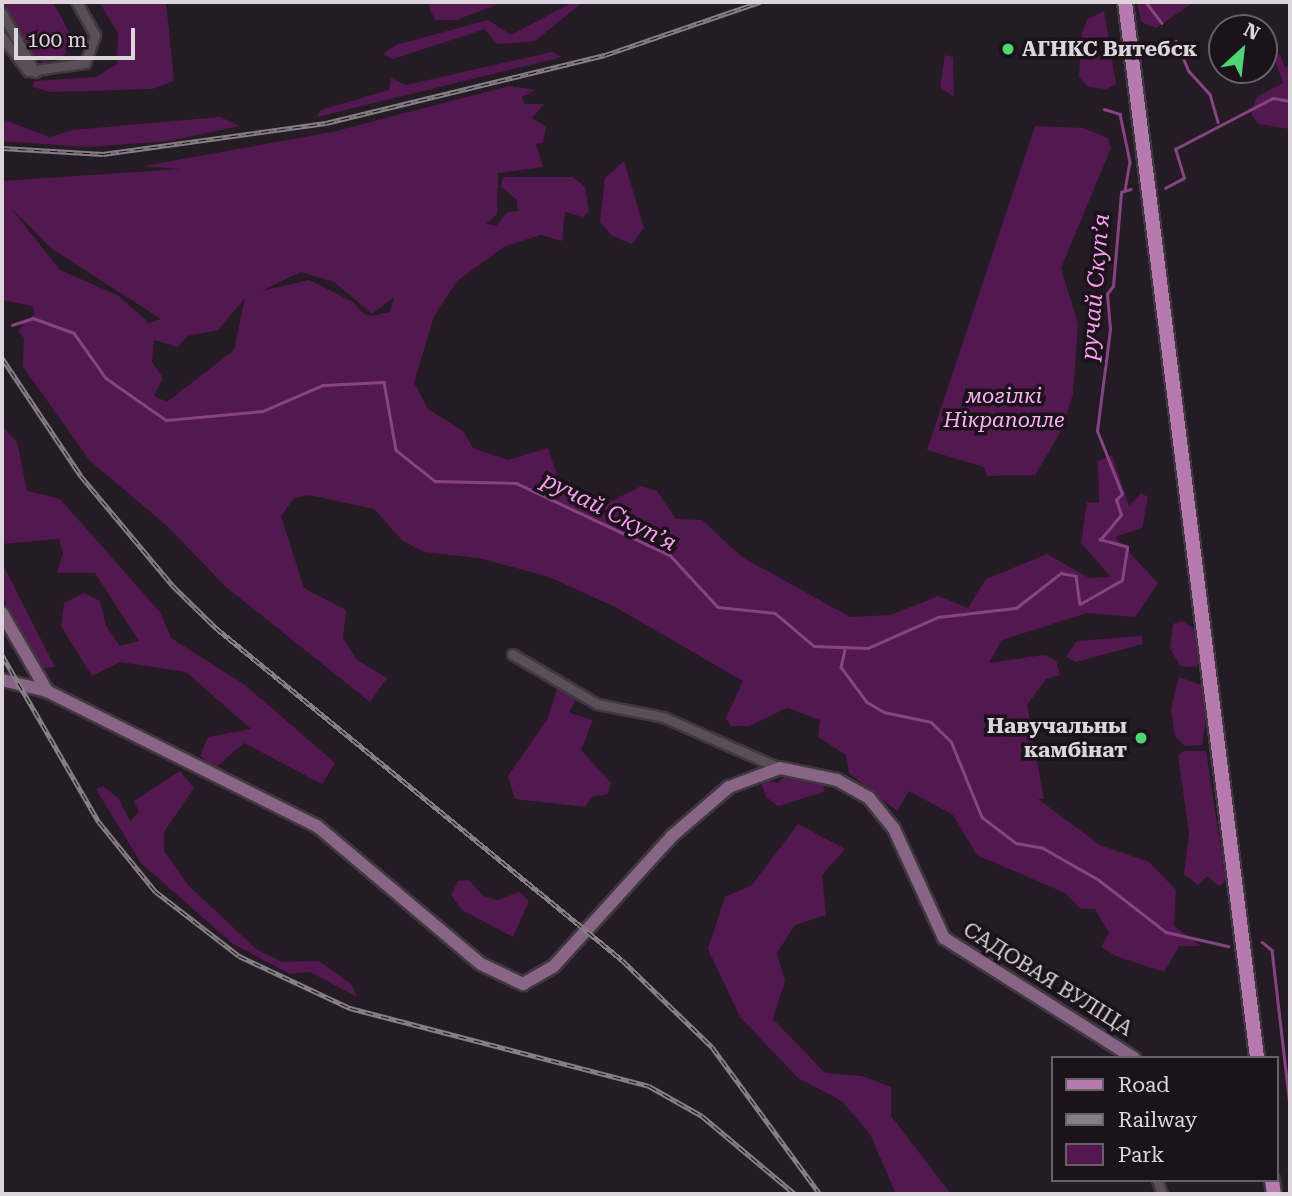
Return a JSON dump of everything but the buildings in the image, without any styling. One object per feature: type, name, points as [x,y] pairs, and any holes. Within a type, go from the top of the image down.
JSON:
[{"type":"main road","points":[[1125,2],[1257,1056]]},
{"type":"street","points":[[2,37],[19,66],[35,72],[67,71],[93,51],[95,35],[77,2]]},
{"type":"street","points":[[2,13],[35,72]]},
{"type":"street","points":[[2,613],[47,691]]},
{"type":"street","name":"САДОВАЯ ВУЛІЦА","points":[[512,654],[597,704],[663,717],[780,768],[837,780],[869,798],[894,829],[944,939],[1131,1056]]},
{"type":"street","name":"САДОВАЯ ВУЛІЦА","points":[[2,680],[47,691],[317,826],[495,975],[523,984],[536,980],[702,806],[749,777],[780,768]]},
{"type":"green space","points":[[2,2],[53,2],[69,32],[66,54],[44,63],[31,57]]},
{"type":"green space","points":[[99,2],[166,2],[174,81],[152,89],[51,92],[33,87],[34,81],[96,77],[117,64],[118,33]]},
{"type":"green space","points":[[427,2],[504,2],[456,20],[435,20]]},
{"type":"green space","points":[[573,2],[583,2],[535,41],[497,44],[485,29],[393,59],[383,54],[396,45],[488,20],[511,35]]},
{"type":"green space","points":[[1137,2],[1194,2],[1156,28],[1141,22]]},
{"type":"green space","points":[[1104,11],[1116,84],[1106,89],[1088,87],[1079,77],[1082,33],[1088,19]]},
{"type":"green space","points":[[552,52],[562,57],[317,117],[321,110],[389,90],[391,78],[406,85]]},
{"type":"green space","points":[[1280,54],[1285,68],[1290,66],[1290,129],[1258,124],[1251,113],[1257,97],[1283,83],[1278,69]]},
{"type":"green space","points":[[945,55],[953,57],[954,97],[940,87]]},
{"type":"green space","points":[[509,86],[536,90],[522,97],[524,104],[544,104],[532,118],[546,127],[543,143],[536,144],[543,167],[498,173],[497,214],[486,224],[496,226],[507,212],[518,211],[517,200],[501,187],[503,177],[573,177],[585,187],[589,211],[583,217],[565,212],[562,241],[541,235],[505,246],[457,281],[434,316],[414,383],[428,409],[463,431],[473,448],[508,460],[548,448],[559,481],[608,503],[641,486],[657,491],[676,519],[702,520],[742,557],[850,617],[891,615],[938,596],[968,608],[986,579],[1047,554],[1089,578],[1111,577],[1081,543],[1087,502],[1099,503],[1098,461],[1112,455],[1129,506],[1141,493],[1148,497],[1142,528],[1115,537],[1158,583],[1135,617],[1087,613],[1002,640],[989,663],[1044,655],[1056,660],[1060,675],[1046,679],[1027,705],[1044,799],[1038,799],[1100,845],[1149,862],[1176,890],[1174,926],[1201,946],[1179,946],[1164,972],[1116,956],[1101,947],[1109,933],[1095,909],[1081,909],[1065,893],[977,855],[953,815],[909,791],[897,811],[849,773],[846,755],[818,737],[820,720],[787,708],[749,726],[731,726],[726,718],[743,681],[615,607],[549,577],[479,558],[424,552],[403,541],[374,509],[309,495],[294,498],[281,516],[304,588],[346,610],[343,638],[357,660],[387,678],[370,702],[226,587],[166,525],[90,461],[23,367],[24,338],[18,330],[35,314],[32,306],[2,300],[2,181],[181,169],[144,166],[332,132]],"holes":[[[10,207],[51,248],[161,319],[149,323],[119,296],[60,270]],[[301,272],[334,282],[372,314],[394,297],[390,312],[372,316],[364,314],[353,302],[309,280],[261,291]],[[245,298],[234,350],[167,402],[154,396],[163,378],[152,362],[154,340],[178,347],[187,336],[218,330]]]},
{"type":"green space","points":[[220,117],[240,126],[169,141],[87,147],[2,141],[2,119],[50,137],[73,130]]},
{"type":"green space","name":"могілкі Нікраполле","points":[[1035,126],[1083,128],[1108,138],[1111,148],[1061,268],[1078,324],[1073,394],[1061,431],[1035,475],[987,476],[984,467],[927,450]]},
{"type":"green space","points":[[624,161],[644,228],[632,244],[612,236],[600,222],[605,178]]},
{"type":"green space","points":[[2,426],[17,442],[27,491],[60,499],[160,612],[171,638],[245,685],[335,763],[322,784],[244,743],[215,768],[200,756],[208,737],[251,729],[186,672],[120,662],[92,676],[61,626],[64,603],[84,593],[100,601],[106,626],[120,646],[139,641],[95,573],[57,573],[63,553],[59,539],[2,544]]},
{"type":"green space","points":[[2,563],[55,667],[44,668],[2,597]]},
{"type":"green space","points":[[1182,621],[1199,631],[1202,660],[1196,667],[1180,666],[1170,648],[1173,624]]},
{"type":"green space","points":[[1142,636],[1142,644],[1076,662],[1066,657],[1077,641]]},
{"type":"green space","points":[[1179,677],[1201,685],[1207,711],[1202,745],[1185,746],[1175,736],[1171,709]]},
{"type":"green space","points":[[557,689],[576,699],[569,713],[593,720],[581,750],[611,783],[608,794],[592,797],[585,807],[515,799],[508,776],[548,718]]},
{"type":"green space","points":[[1184,751],[1206,751],[1226,881],[1219,886],[1207,876],[1198,885],[1184,874],[1189,833],[1178,756]]},
{"type":"green space","points":[[180,771],[194,788],[164,832],[164,851],[188,885],[257,950],[282,962],[319,961],[351,984],[357,997],[310,972],[290,974],[233,944],[141,863],[96,789],[103,786],[119,799],[130,821],[139,812],[134,801]]},
{"type":"green space","points":[[786,775],[823,783],[824,792],[778,806],[766,797],[760,779],[777,783]]},
{"type":"green space","points":[[798,824],[845,849],[822,875],[826,915],[795,925],[777,953],[785,981],[773,1019],[825,1073],[862,1076],[891,1087],[891,1116],[951,1194],[896,1194],[870,1134],[842,1101],[798,1078],[740,1017],[708,949],[725,897],[752,885]]},
{"type":"green space","points":[[469,880],[483,896],[498,900],[519,892],[529,901],[513,937],[462,910],[451,895],[458,881]]},
{"type":"waterway","points":[[1146,2],[1162,23]]},
{"type":"waterway","points":[[1176,41],[1189,71],[1210,94],[1218,122]]},
{"type":"waterway","name":"ручай Скупʼя","points":[[1165,188],[1184,178],[1175,149],[1273,98],[1290,101]]},
{"type":"waterway","points":[[1104,109],[1120,114],[1130,162],[1125,190]]},
{"type":"waterway","name":"ручай Скупʼя","points":[[12,325],[33,318],[74,333],[106,378],[166,420],[263,411],[323,385],[384,382],[396,450],[435,481],[516,483],[670,555],[718,607],[775,613],[814,646],[868,648],[938,617],[1016,608],[1061,573],[1076,576],[1080,604],[1122,580],[1127,547],[1100,540],[1121,515],[1116,500],[1122,494],[1097,431],[1110,329],[1107,294],[1113,286],[1121,192],[1131,189]]},
{"type":"waterway","points":[[845,650],[841,667],[867,702],[884,712],[931,722],[951,741],[982,817],[1016,843],[1043,848],[1099,880],[1166,932],[1228,946]]},
{"type":"waterway","points":[[1262,942],[1272,950],[1290,1106]]},
{"type":"railway","points":[[2,148],[103,154],[326,123],[605,55],[760,2]]},
{"type":"railway","points":[[2,358],[81,476],[172,585],[216,628],[622,960],[712,1047],[820,1194]]},
{"type":"railway","points":[[2,655],[99,822],[155,891],[239,956],[350,1008],[649,1086],[702,1116],[795,1194]]},
{"type":"place","name":"АГНКС Витебск","points":[[1008,49]]},
{"type":"place","name":"Навучальны камбінат","points":[[1141,738]]}]
